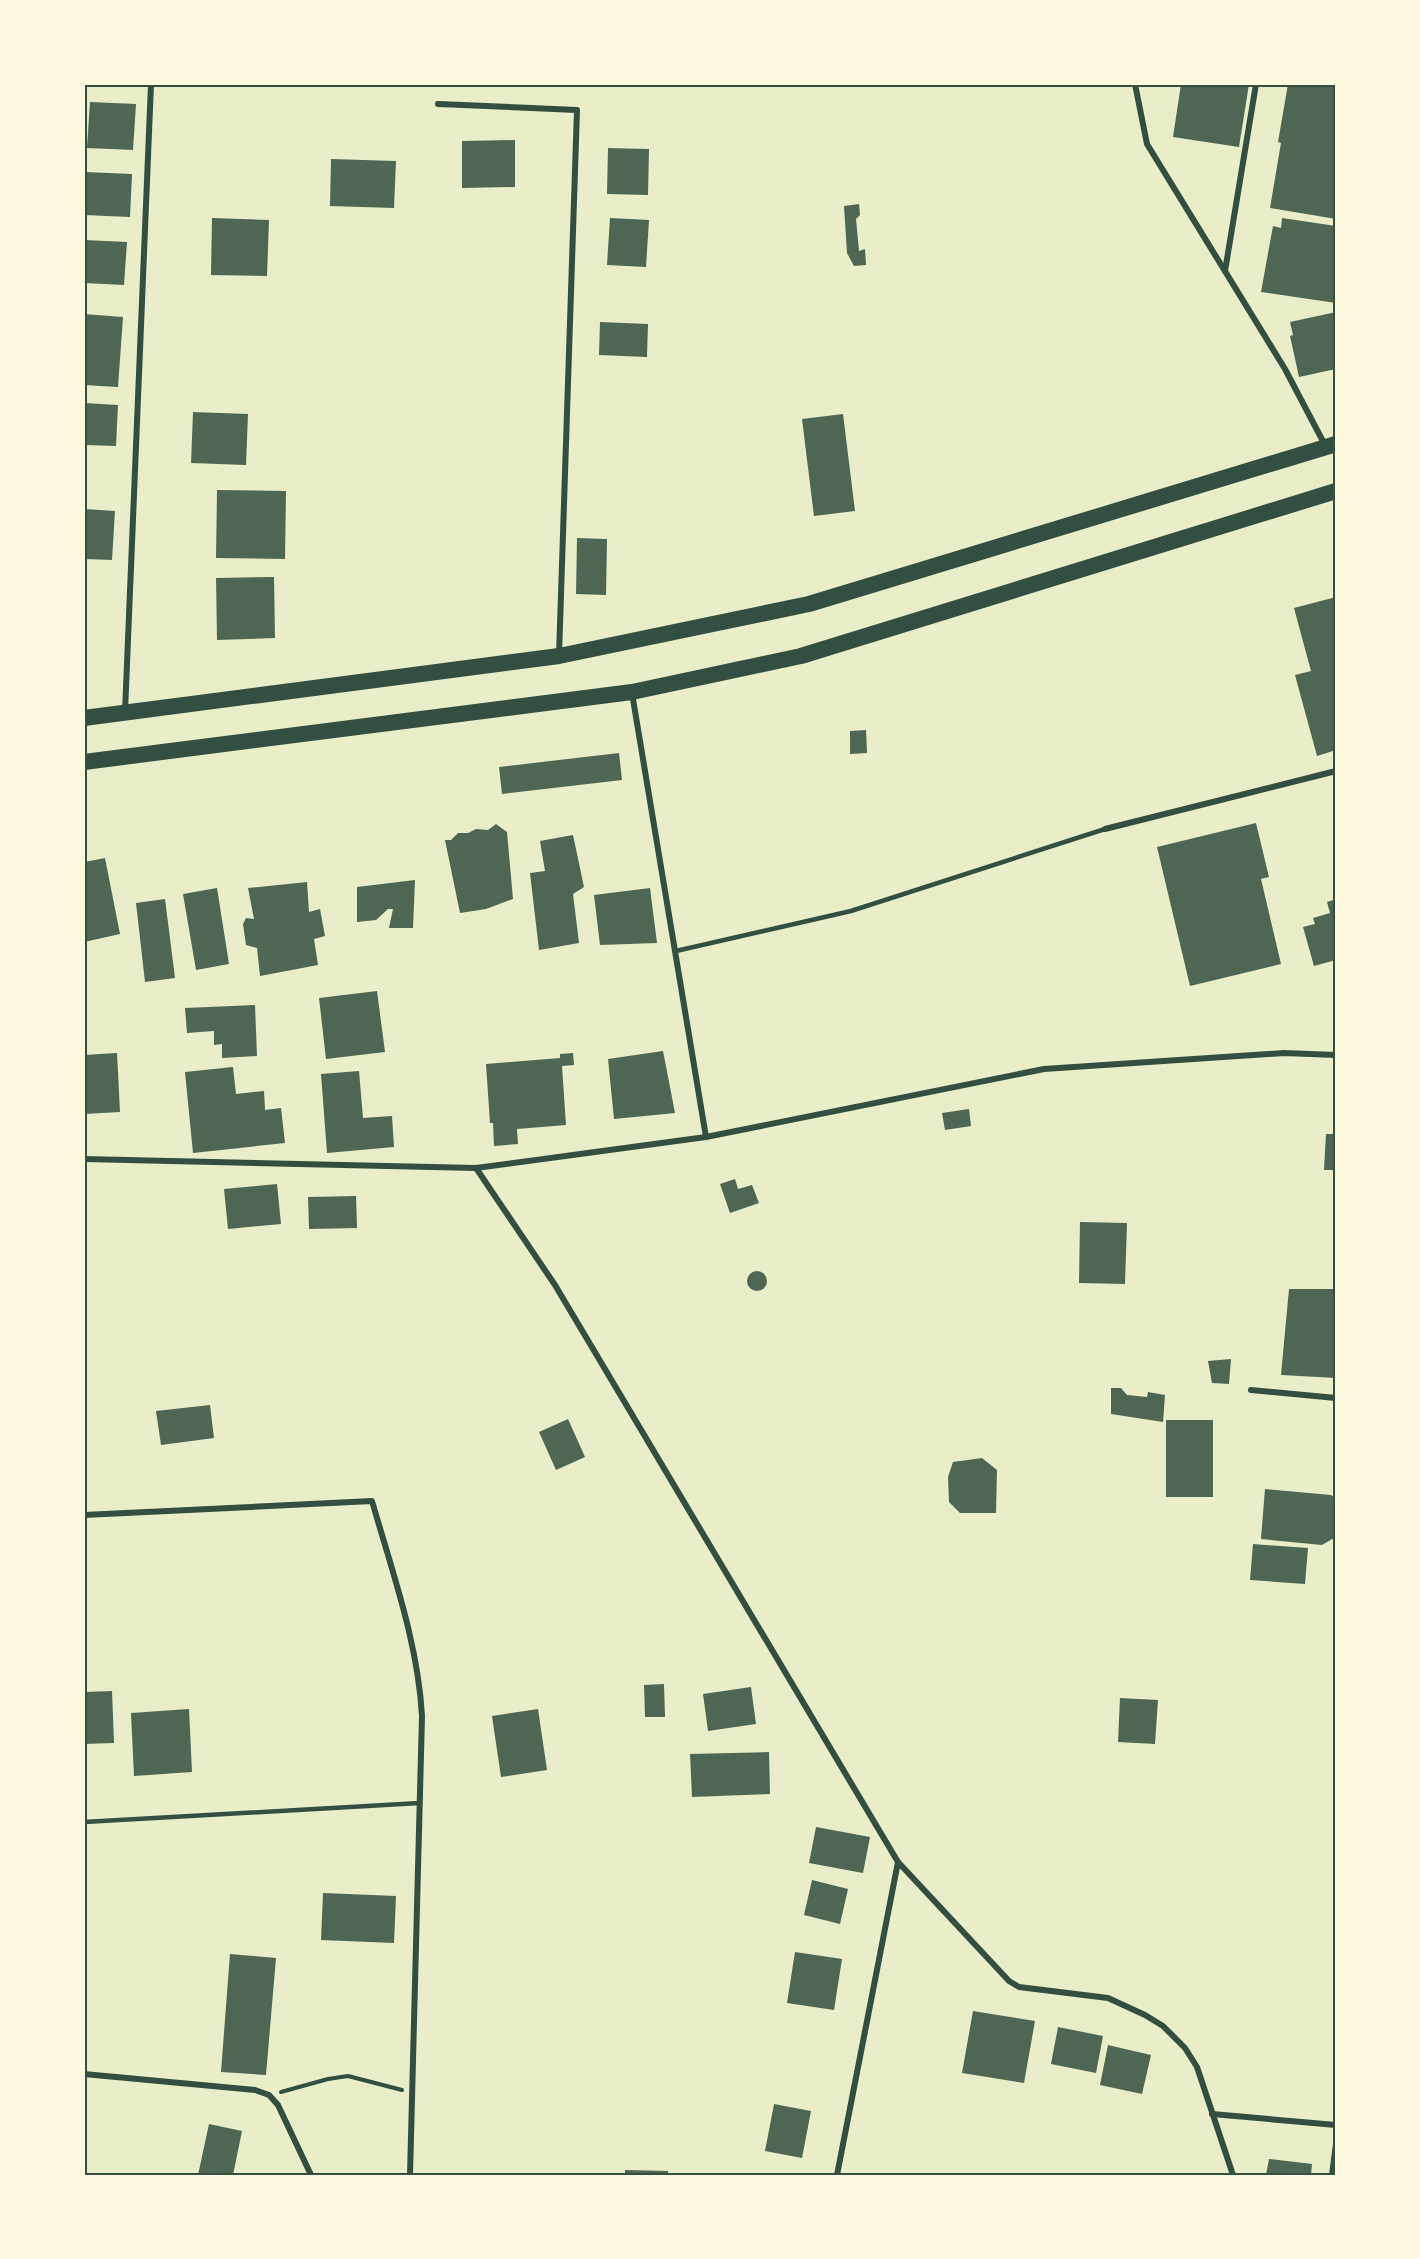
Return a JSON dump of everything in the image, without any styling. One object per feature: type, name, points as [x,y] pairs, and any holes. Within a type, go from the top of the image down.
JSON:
[{"type":"highway","points":[[84,718],[559,656],[809,604],[1331,446]]},
{"type":"highway","points":[[84,762],[632,692],[801,656],[1336,491]]},
{"type":"street","points":[[125,713],[151,84]]},
{"type":"street","points":[[1135,84],[1147,144],[1331,446]]},
{"type":"street","points":[[1225,272],[1256,84]]},
{"type":"street","points":[[438,104],[577,110],[559,656]]},
{"type":"street","points":[[632,692],[706,1137]]},
{"type":"street","points":[[1105,829],[1336,771]]},
{"type":"street","points":[[84,1159],[476,1168],[706,1137],[1044,1069],[1284,1053],[1336,1055]]},
{"type":"street","points":[[476,1168],[555,1285],[898,1862],[1009,1981],[1019,1987],[1108,1998],[1163,2026],[1185,2048],[1197,2067],[1233,2175]]},
{"type":"street","points":[[1251,1390],[1336,1398]]},
{"type":"street","points":[[84,1515],[372,1501],[414,1652],[420,1684],[422,1716],[410,2175]]},
{"type":"street","points":[[837,2175],[898,1862]]},
{"type":"street","points":[[84,2074],[255,2091],[268,2095],[278,2105],[311,2175]]},
{"type":"street","points":[[1212,2114],[1336,2125]]},
{"type":"street","points":[[1332,2175],[1336,2144]]},
{"type":"lane","points":[[676,951],[850,911],[1105,829]]},
{"type":"lane","points":[[84,1822],[420,1803]]},
{"type":"path","points":[[268,2095],[348,2076],[412,2092]]},
{"type":"building","points":[[1181,84],[1249,84],[1239,147],[1173,137]]},
{"type":"building","points":[[1288,84],[1336,84],[1336,219],[1270,208]]},
{"type":"building","points":[[90,102],[136,104],[133,150],[87,148]]},
{"type":"building","points":[[515,140],[515,187],[462,188],[462,141]]},
{"type":"building","points":[[608,148],[649,149],[648,195],[607,194]]},
{"type":"building","points":[[331,159],[396,161],[394,208],[330,206]]},
{"type":"building","points":[[85,172],[132,174],[130,217],[84,215]]},
{"type":"building","points":[[859,204],[860,215],[856,219],[859,251],[865,249],[866,265],[854,266],[847,253],[844,206]]},
{"type":"building","points":[[212,218],[269,220],[267,276],[211,275]]},
{"type":"building","points":[[610,218],[649,220],[646,267],[607,265]]},
{"type":"building","points":[[1282,218],[1336,226],[1336,303],[1261,292],[1273,226],[1281,228]]},
{"type":"building","points":[[84,240],[127,242],[124,285],[84,283]]},
{"type":"building","points":[[1336,312],[1336,369],[1299,377],[1290,336],[1293,335],[1290,322]]},
{"type":"building","points":[[84,314],[123,317],[118,387],[84,385]]},
{"type":"building","points":[[600,322],[648,324],[647,357],[599,355]]},
{"type":"building","points":[[84,403],[118,405],[116,446],[84,445]]},
{"type":"building","points":[[193,412],[248,414],[246,465],[191,463]]},
{"type":"building","points":[[843,414],[855,511],[814,516],[802,419]]},
{"type":"building","points":[[217,490],[286,491],[285,559],[216,558]]},
{"type":"building","points":[[84,509],[115,511],[112,560],[84,559]]},
{"type":"building","points":[[577,538],[607,539],[606,595],[576,594]]},
{"type":"building","points":[[274,577],[275,638],[217,640],[216,578]]},
{"type":"building","points":[[1336,597],[1336,750],[1317,756],[1295,675],[1311,671],[1294,608]]},
{"type":"building","points":[[866,730],[867,753],[850,754],[850,731]]},
{"type":"building","points":[[619,753],[622,780],[502,794],[499,767]]},
{"type":"building","points":[[1256,823],[1269,877],[1261,879],[1281,964],[1190,986],[1157,847]]},
{"type":"building","points":[[496,824],[507,832],[513,899],[486,909],[460,913],[445,840],[451,840],[458,833],[468,833],[476,829],[488,830]]},
{"type":"building","points":[[573,835],[584,887],[573,894],[579,943],[539,950],[530,873],[545,871],[540,841]]},
{"type":"building","points":[[105,858],[120,934],[84,942],[84,862]]},
{"type":"building","points":[[415,880],[413,928],[389,928],[393,909],[388,909],[376,920],[357,922],[357,887]]},
{"type":"building","points":[[307,882],[309,912],[320,909],[325,936],[314,939],[318,965],[260,976],[257,948],[246,945],[243,924],[246,918],[254,919],[248,888]]},
{"type":"building","points":[[217,888],[229,964],[196,970],[183,894]]},
{"type":"building","points":[[650,888],[657,943],[600,945],[594,895]]},
{"type":"building","points":[[165,899],[175,978],[145,982],[136,903]]},
{"type":"building","points":[[1336,899],[1336,960],[1314,966],[1303,927],[1315,924],[1313,918],[1330,913],[1327,902]]},
{"type":"building","points":[[377,991],[385,1052],[326,1059],[319,998]]},
{"type":"building","points":[[255,1005],[257,1056],[222,1058],[222,1044],[214,1045],[214,1031],[187,1033],[185,1008]]},
{"type":"building","points":[[663,1051],[675,1113],[614,1119],[608,1059]]},
{"type":"building","points":[[117,1053],[120,1112],[84,1114],[84,1055]]},
{"type":"building","points":[[573,1053],[574,1065],[562,1066],[566,1125],[517,1129],[518,1144],[494,1146],[486,1064],[560,1058],[560,1054]]},
{"type":"building","points":[[233,1067],[236,1094],[264,1091],[265,1110],[281,1108],[285,1143],[193,1153],[185,1072]]},
{"type":"building","points":[[359,1071],[363,1118],[392,1116],[394,1147],[327,1153],[321,1074]]},
{"type":"building","points":[[969,1109],[971,1126],[945,1130],[942,1113]]},
{"type":"building","points":[[1326,1134],[1336,1134],[1336,1170],[1324,1170]]},
{"type":"building","points":[[735,1179],[738,1189],[752,1185],[759,1203],[730,1213],[720,1184]]},
{"type":"building","points":[[277,1184],[281,1224],[228,1229],[224,1189]]},
{"type":"building","points":[[356,1196],[357,1228],[309,1229],[308,1197]]},
{"type":"building","points":[[1080,1222],[1127,1223],[1125,1284],[1079,1283]]},
{"type":"building","points":[[757,1271],[764,1274],[767,1281],[764,1288],[757,1291],[750,1288],[747,1281],[750,1274]]},
{"type":"building","points":[[1289,1289],[1336,1289],[1336,1378],[1281,1375]]},
{"type":"building","points":[[1231,1359],[1229,1384],[1212,1383],[1208,1361]]},
{"type":"building","points":[[1111,1388],[1121,1388],[1127,1395],[1147,1397],[1148,1392],[1165,1395],[1163,1422],[1111,1414]]},
{"type":"building","points":[[210,1405],[214,1438],[161,1445],[156,1411]]},
{"type":"building","points":[[568,1419],[585,1457],[556,1470],[539,1432]]},
{"type":"building","points":[[1166,1420],[1213,1420],[1213,1497],[1166,1497]]},
{"type":"building","points":[[982,1458],[997,1470],[996,1513],[960,1513],[949,1502],[948,1477],[953,1462]]},
{"type":"building","points":[[1265,1489],[1331,1495],[1336,1499],[1336,1535],[1334,1538],[1322,1545],[1261,1539]]},
{"type":"building","points":[[1253,1544],[1308,1548],[1305,1584],[1250,1580]]},
{"type":"building","points":[[664,1684],[665,1717],[645,1717],[644,1685]]},
{"type":"building","points":[[751,1687],[756,1724],[708,1731],[703,1694]]},
{"type":"building","points":[[112,1691],[114,1743],[84,1744],[84,1692]]},
{"type":"building","points":[[1120,1698],[1158,1700],[1155,1744],[1118,1742]]},
{"type":"building","points":[[189,1709],[192,1772],[134,1776],[131,1713]]},
{"type":"building","points":[[538,1709],[547,1770],[501,1777],[492,1716]]},
{"type":"building","points":[[769,1752],[770,1794],[692,1797],[690,1754]]},
{"type":"building","points":[[816,1827],[870,1837],[863,1873],[809,1863]]},
{"type":"building","points":[[812,1880],[848,1889],[840,1924],[804,1915]]},
{"type":"building","points":[[323,1893],[396,1896],[394,1943],[321,1940]]},
{"type":"building","points":[[795,1952],[842,1959],[834,2010],[787,2003]]},
{"type":"building","points":[[230,1954],[276,1958],[266,2075],[221,2072]]},
{"type":"building","points":[[973,2011],[1035,2021],[1024,2083],[962,2073]]},
{"type":"building","points":[[1058,2027],[1103,2036],[1096,2073],[1051,2064]]},
{"type":"building","points":[[1108,2045],[1151,2055],[1142,2094],[1100,2085]]},
{"type":"building","points":[[774,2104],[811,2111],[802,2158],[765,2151]]},
{"type":"building","points":[[209,2124],[242,2131],[233,2175],[198,2175]]},
{"type":"building","points":[[1269,2159],[1312,2164],[1311,2175],[1266,2175]]},
{"type":"building","points":[[625,2170],[668,2171],[668,2175],[625,2175]]}]
